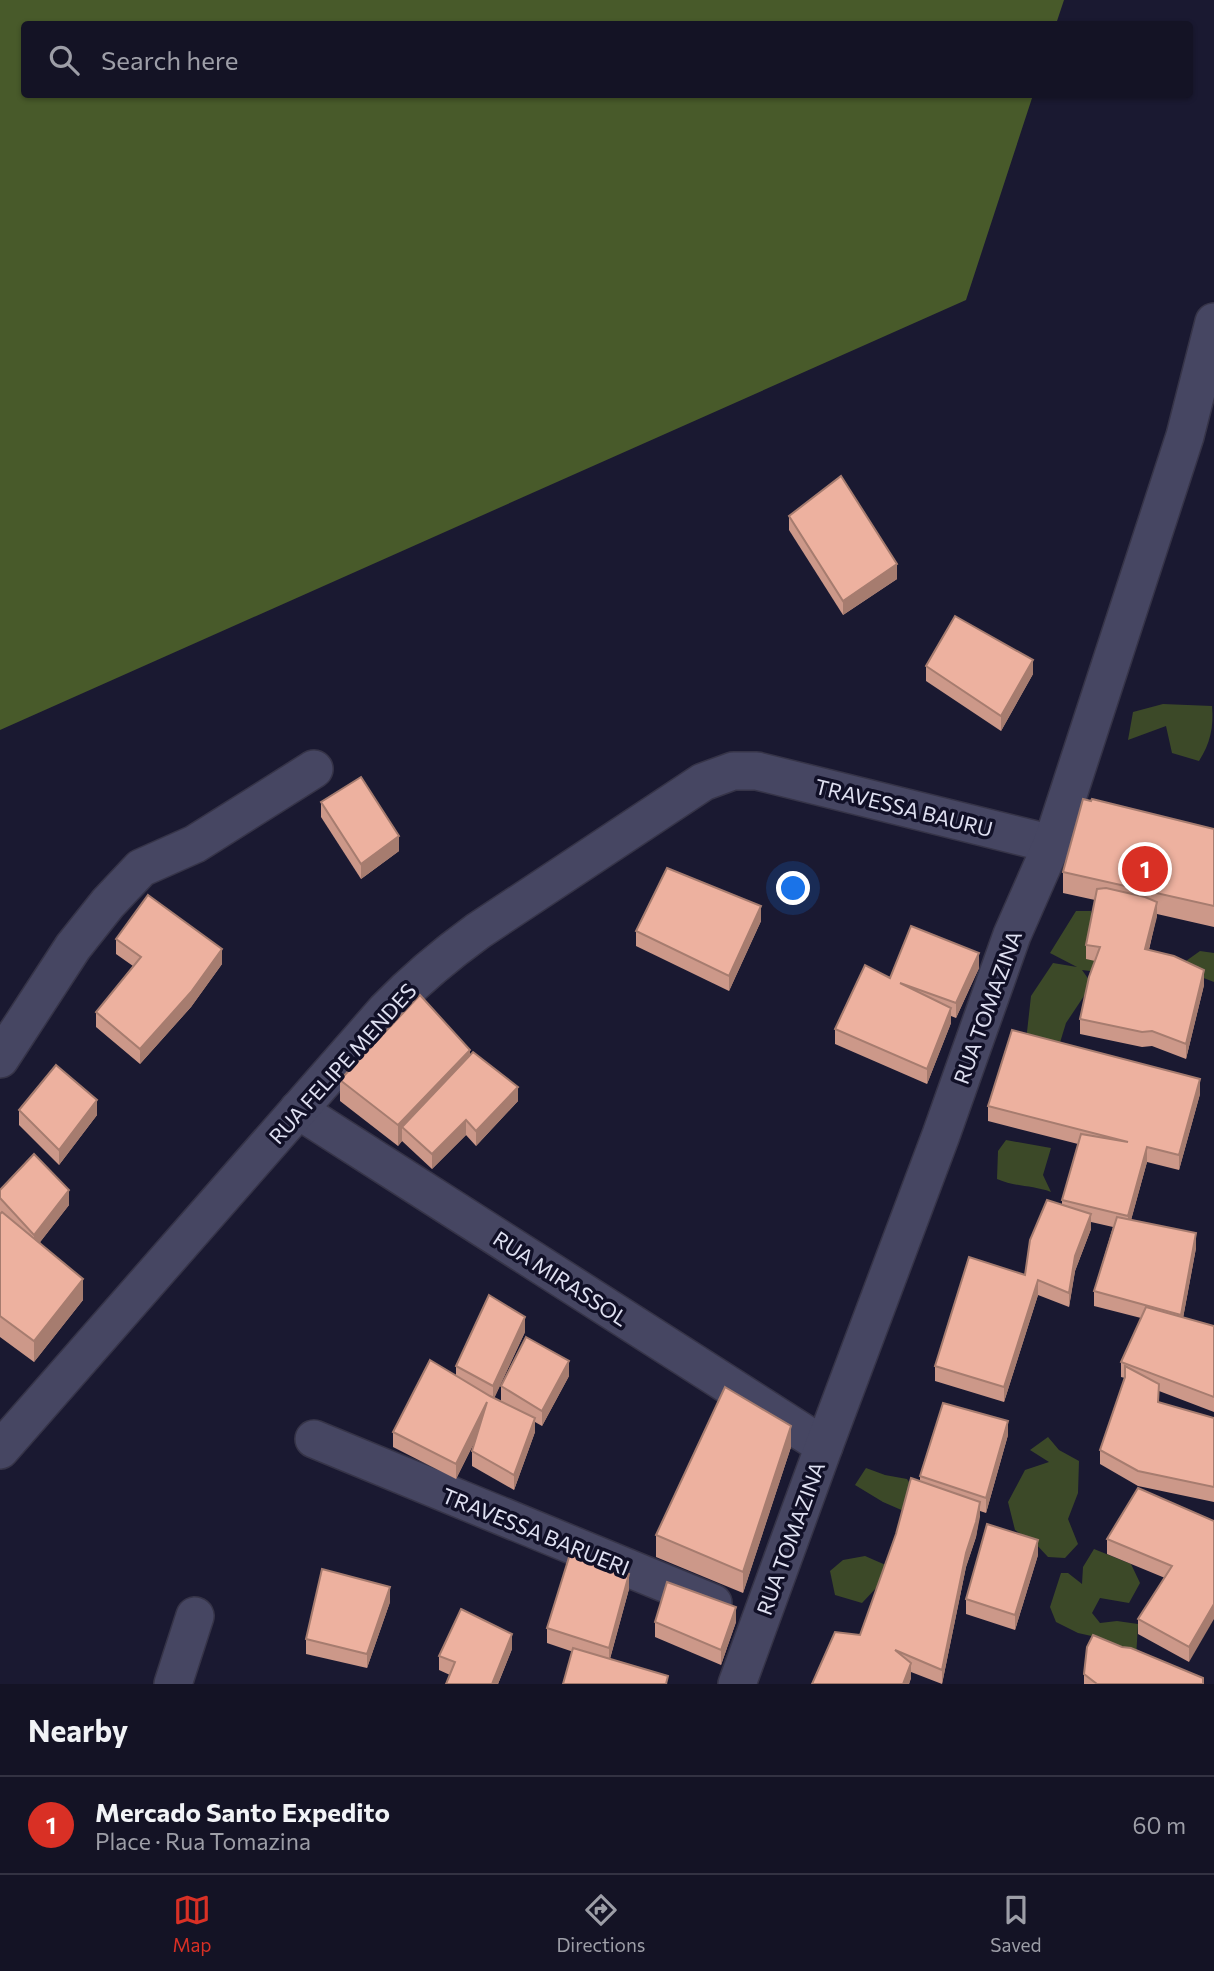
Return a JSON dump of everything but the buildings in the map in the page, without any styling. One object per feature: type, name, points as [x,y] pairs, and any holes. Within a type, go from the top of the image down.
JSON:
[{"type":"street","name":"RUA TOMAZINA","points":[[737,1684],[941,1135],[1012,935],[1052,844],[1199,439],[1214,322]]},
{"type":"street","points":[[0,1059],[73,947],[108,903],[141,868],[195,844],[314,769]]},
{"type":"street","name":"RUA FELIPE MENDES","points":[[0,1450],[386,1010],[445,954],[703,782],[733,771],[757,771]]},
{"type":"street","name":"TRAVESSA BAURU","points":[[757,771],[1052,844]]},
{"type":"street","name":"RUA MIRASSOL","points":[[298,1110],[824,1446]]},
{"type":"street","name":"TRAVESSA BARUERI","points":[[314,1439],[759,1622]]},
{"type":"street","points":[[173,1684],[195,1616]]},
{"type":"green space","points":[[0,0],[1064,0],[1057,21],[21,21],[21,98],[1032,98],[966,300],[0,730]]},
{"type":"green space","points":[[1163,704],[1212,706],[1210,735],[1199,761],[1172,753],[1166,726],[1128,740],[1133,712]]},
{"type":"green space","points":[[1076,911],[1091,911],[1098,965],[1090,971],[1082,970],[1092,984],[1066,1023],[1058,1049],[1026,1041],[1031,996],[1053,963],[1077,967],[1050,953]]},
{"type":"green space","points":[[1200,951],[1214,953],[1214,982],[1201,977],[1186,961]]},
{"type":"green space","points":[[1006,1140],[1051,1148],[1043,1175],[1051,1192],[997,1179],[998,1151]]},
{"type":"green space","points":[[1048,1437],[1059,1450],[1079,1461],[1078,1493],[1068,1519],[1078,1544],[1065,1558],[1048,1557],[1034,1542],[1015,1530],[1008,1502],[1025,1470],[1049,1462],[1030,1450]]},
{"type":"green space","points":[[866,1468],[907,1479],[918,1495],[906,1512],[855,1485]]},
{"type":"green space","points":[[1094,1549],[1131,1564],[1140,1583],[1129,1603],[1100,1598],[1092,1613],[1100,1623],[1117,1621],[1138,1624],[1136,1658],[1096,1637],[1078,1633],[1056,1622],[1050,1607],[1061,1573],[1068,1573],[1082,1584],[1083,1567]]},
{"type":"green space","points":[[865,1556],[888,1566],[878,1586],[862,1603],[835,1595],[830,1571],[843,1560]]},
{"type":"place","name":"Mercado Santo Expedito","points":[[1145,869]]}]
